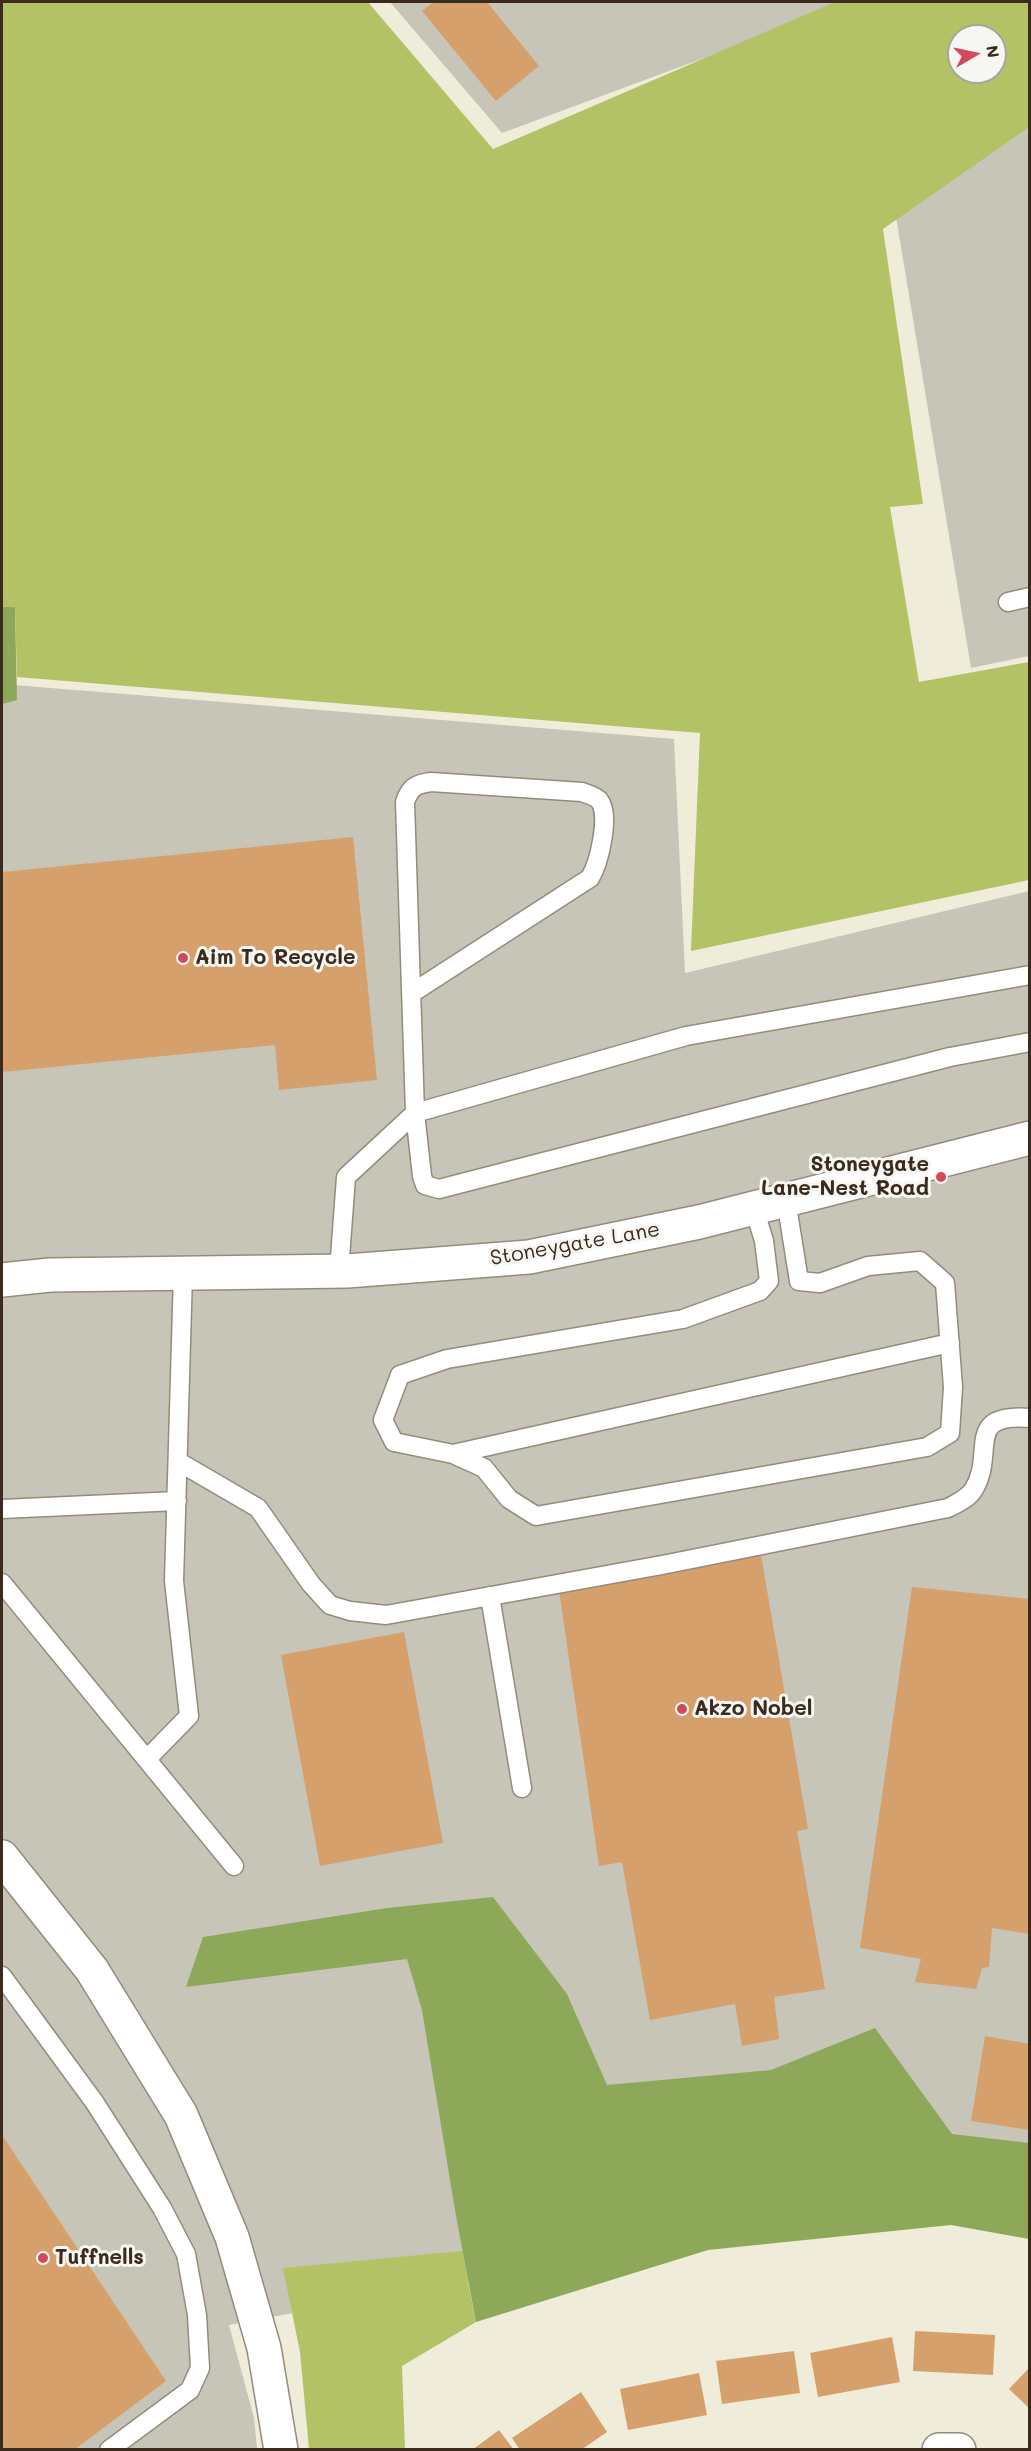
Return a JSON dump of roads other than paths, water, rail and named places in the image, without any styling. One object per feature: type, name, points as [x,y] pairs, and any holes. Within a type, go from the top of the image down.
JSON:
[{"type":"street","name":"Stoneygate Lane","points":[[2,1280],[51,1275],[339,1272],[530,1257],[699,1222],[1029,1137]]},
{"type":"street","points":[[2,1857],[92,1970],[181,2115],[232,2237],[264,2348],[280,2450]]},
{"type":"street","points":[[939,2450],[955,2447],[959,2450]]},
{"type":"lane","points":[[1008,602],[1029,597]]},
{"type":"lane","points":[[411,993],[590,878],[596,868],[605,821],[603,808],[598,799],[582,792],[431,782],[418,784],[409,790],[405,802],[411,993],[415,1113],[424,1185],[439,1189],[950,1057],[1029,1042]]},
{"type":"lane","points":[[339,1272],[346,1177],[415,1113],[686,1035],[1029,975]]},
{"type":"lane","points":[[754,1208],[769,1269],[769,1281],[760,1291],[683,1319],[447,1359],[400,1375],[383,1420],[394,1442],[453,1454],[484,1468],[509,1499],[536,1516],[927,1447],[950,1432],[953,1387],[945,1283],[920,1262],[868,1266],[820,1283],[799,1281],[786,1200]]},
{"type":"lane","points":[[147,1759],[189,1716],[174,1581],[183,1274]]},
{"type":"lane","points":[[453,1454],[950,1343]]},
{"type":"lane","points":[[179,1462],[258,1508],[311,1584],[330,1605],[350,1611],[386,1615],[948,1508],[967,1497],[974,1489],[986,1431],[994,1421],[1009,1417],[1029,1418]]},
{"type":"lane","points":[[2,1509],[177,1501]]},
{"type":"lane","points":[[2,1583],[234,1866]]},
{"type":"lane","points":[[490,1596],[522,1788]]},
{"type":"lane","points":[[2,1976],[95,2103],[162,2208],[186,2254],[197,2315],[200,2368],[190,2390],[109,2450]]},
{"type":"place","name":"Aim To Recycle","points":[[183,958]]},
{"type":"place","name":"Stoneygate Lane-Nest Road","points":[[941,1177]]},
{"type":"place","name":"Akzo Nobel","points":[[682,1709]]},
{"type":"place","name":"Tuffnells","points":[[43,2258]]}]
